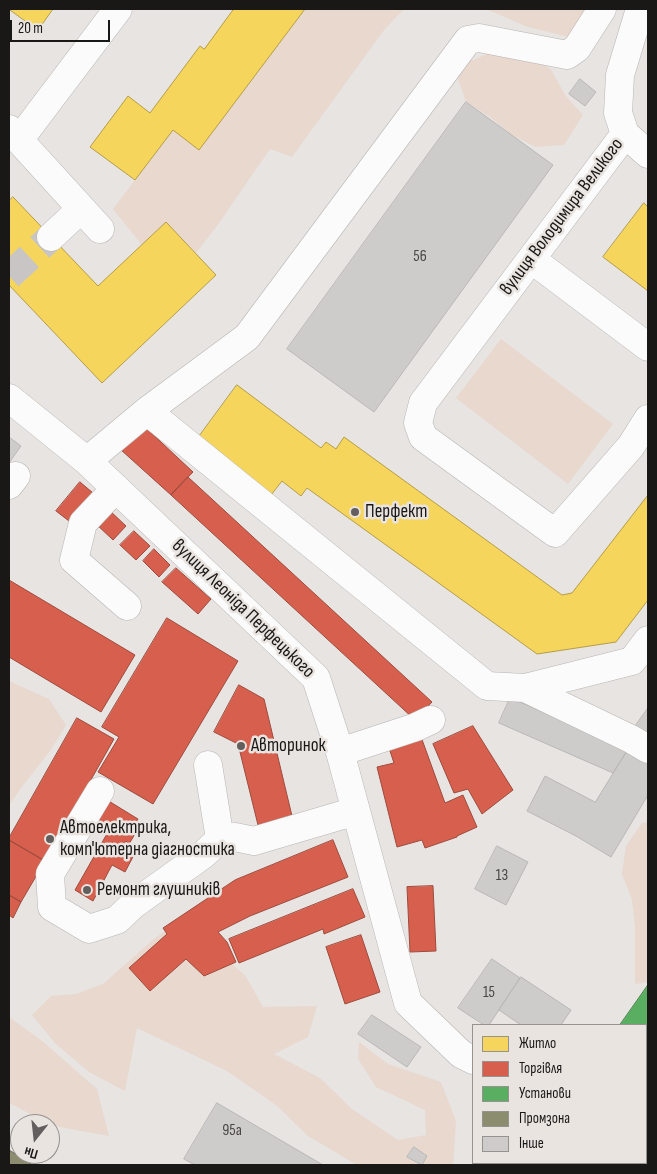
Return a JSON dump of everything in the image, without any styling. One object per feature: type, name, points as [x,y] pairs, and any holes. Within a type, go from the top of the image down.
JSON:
[{"type":"street","points":[[100,228],[14,134],[118,9]]},
{"type":"street","points":[[87,461],[147,411],[247,337],[468,40],[479,38],[567,55],[577,48],[602,9]]},
{"type":"street","name":"вулиця Володимира Великого","points":[[640,9],[620,75],[618,113],[625,134],[423,403],[418,423],[423,437],[555,533],[630,446],[648,419]]},
{"type":"street","points":[[625,134],[648,154]]},
{"type":"street","points":[[51,237],[81,209]]},
{"type":"street","points":[[531,259],[648,347]]},
{"type":"street","name":"вулиця Леоніда Перфецького","points":[[9,398],[87,461],[316,678],[340,752],[408,1003],[461,1054],[472,1060]]},
{"type":"street","points":[[147,411],[487,686],[525,688],[632,660],[648,640]]},
{"type":"street","points":[[116,488],[83,523],[74,560],[126,606]]},
{"type":"street","points":[[525,688],[632,739],[648,749]]},
{"type":"street","points":[[340,752],[416,727],[431,720]]},
{"type":"street","points":[[208,765],[220,839]]},
{"type":"street","points":[[100,791],[50,874],[52,907],[89,929],[116,920],[134,904],[204,854],[220,839],[235,837],[254,841],[356,812]]},
{"type":"shaded area","points":[[305,9],[404,9],[384,30],[292,157],[270,149],[196,253],[166,222],[142,245],[113,209],[173,130],[199,149]]},
{"type":"shaded area","points":[[486,9],[588,9],[569,37],[528,27]]},
{"type":"shaded area","points":[[504,47],[531,52],[552,71],[565,95],[583,115],[564,145],[536,147],[512,135],[490,117],[466,102],[454,68]]},
{"type":"shaded area","points":[[501,339],[613,424],[568,484],[456,398]]},
{"type":"shaded area","points":[[9,681],[49,699],[66,725],[50,751],[9,805]]},
{"type":"shaded area","points":[[648,822],[648,982],[635,984],[635,927],[632,900],[622,874],[626,846],[642,823]]},
{"type":"shaded area","points":[[180,921],[245,975],[263,1007],[317,1006],[308,1037],[274,1054],[320,1078],[352,1109],[398,1140],[426,1135],[425,1110],[376,1087],[358,1059],[359,1042],[388,1064],[441,1082],[456,1121],[453,1165],[357,1165],[308,1136],[276,1105],[227,1071],[137,1028],[125,1091],[89,1072],[55,1043],[32,1015],[51,996],[76,994],[103,984],[155,938]]},
{"type":"shaded area","points":[[9,1017],[42,1041],[97,1089],[109,1136],[60,1127],[60,1114],[31,1114],[9,1103]]},
{"type":"building: Житло","points":[[9,9],[53,9],[38,30]]},
{"type":"building: Житло","points":[[234,9],[305,9],[199,150],[173,130],[135,180],[90,147],[128,96],[150,113],[200,46],[204,49]]},
{"type":"building: Житло","points":[[13,197],[98,286],[166,222],[216,275],[102,383],[9,285],[9,201]]},
{"type":"building: Житло","points":[[644,203],[648,207],[648,291],[603,257]]},
{"type":"building: Житло","points":[[237,385],[321,448],[326,442],[336,449],[344,437],[562,595],[572,593],[648,495],[648,600],[616,642],[537,654],[307,488],[301,496],[282,481],[271,495],[198,438]]},
{"type":"building: Торгівля","points":[[146,428],[193,472],[171,495],[120,449]]},
{"type":"building: Торгівля","points":[[188,477],[432,702],[415,720],[171,495]]},
{"type":"building: Торгівля","points":[[80,482],[93,493],[69,521],[56,511]]},
{"type":"building: Торгівля","points":[[108,509],[126,526],[113,540],[95,523]]},
{"type":"building: Торгівля","points":[[134,531],[150,546],[136,560],[120,545]]},
{"type":"building: Торгівля","points":[[154,549],[170,565],[159,577],[143,561]]},
{"type":"building: Торгівля","points":[[176,568],[211,599],[198,614],[162,582]]},
{"type":"building: Торгівля","points":[[9,580],[135,655],[101,712],[9,657]]},
{"type":"building: Торгівля","points":[[167,618],[238,661],[153,804],[98,772],[119,737],[102,727]]},
{"type":"building: Торгівля","points":[[239,685],[264,699],[292,816],[258,825],[238,744],[214,732]]},
{"type":"building: Торгівля","points":[[77,718],[114,739],[45,861],[9,840],[9,838]]},
{"type":"building: Торгівля","points":[[473,726],[513,790],[482,814],[468,789],[454,793],[433,744]]},
{"type":"building: Торгівля","points":[[420,734],[445,803],[463,795],[477,827],[457,837],[425,848],[422,840],[397,847],[377,767],[394,763],[388,745]]},
{"type":"building: Торгівля","points":[[107,800],[138,819],[137,821],[141,824],[129,844],[126,841],[123,846],[135,853],[125,872],[112,865],[93,901],[75,890],[108,832],[94,824]]},
{"type":"building: Торгівля","points":[[9,840],[45,861],[21,902],[9,895]]},
{"type":"building: Торгівля","points":[[333,840],[348,877],[250,916],[218,932],[227,942],[236,962],[204,976],[186,959],[150,991],[129,968],[167,934],[163,928],[235,880]]},
{"type":"building: Торгівля","points":[[433,886],[436,951],[410,952],[407,887]]},
{"type":"building: Торгівля","points":[[353,889],[365,917],[324,934],[323,929],[239,963],[229,939]]},
{"type":"building: Торгівля","points":[[9,895],[21,902],[13,918],[9,915]]},
{"type":"building: Торгівля","points":[[361,935],[380,992],[345,1004],[326,947]]},
{"type":"building: Установи","points":[[648,985],[648,1061],[647,1024],[621,1024]]},
{"type":"building: Промзона","points":[[9,1150],[10,1164],[33,1165],[9,1165]]},
{"type":"building: Інше","points":[[580,79],[596,92],[585,106],[569,94]]},
{"type":"building: Інше","points":[[466,102],[553,165],[374,412],[287,349]]},
{"type":"building: Інше","points":[[9,437],[21,446],[9,463]]},
{"type":"building: Інше","points":[[510,698],[629,748],[613,773],[499,723]]},
{"type":"building: Інше","points":[[648,708],[648,739],[634,728]]},
{"type":"building: Інше","points":[[629,748],[648,760],[648,795],[611,857],[576,836],[527,811],[545,776],[595,802]]},
{"type":"building: Інше","points":[[497,846],[528,862],[506,905],[475,889]]},
{"type":"building: Інше","points":[[492,959],[520,978],[490,1024],[482,1024],[458,1008]]},
{"type":"building: Інше","points":[[521,977],[571,1010],[562,1024],[520,1024],[499,1010]]},
{"type":"building: Інше","points":[[372,1015],[421,1047],[407,1067],[358,1034]]},
{"type":"building: Інше","points":[[217,1103],[323,1165],[195,1165],[184,1159]]},
{"type":"building: Інше","points":[[414,1147],[427,1156],[422,1165],[407,1157]]},
{"type":"tunnel","points":[[9,276],[51,237]]},
{"type":"place","name":"Перфект","points":[[355,512]]},
{"type":"place","name":"Авторинок","points":[[241,746]]},
{"type":"place","name":"Автоелектрика, комп'ютерна діагностика","points":[[50,839]]},
{"type":"place","name":"Ремонт глушників","points":[[87,890]]}]
